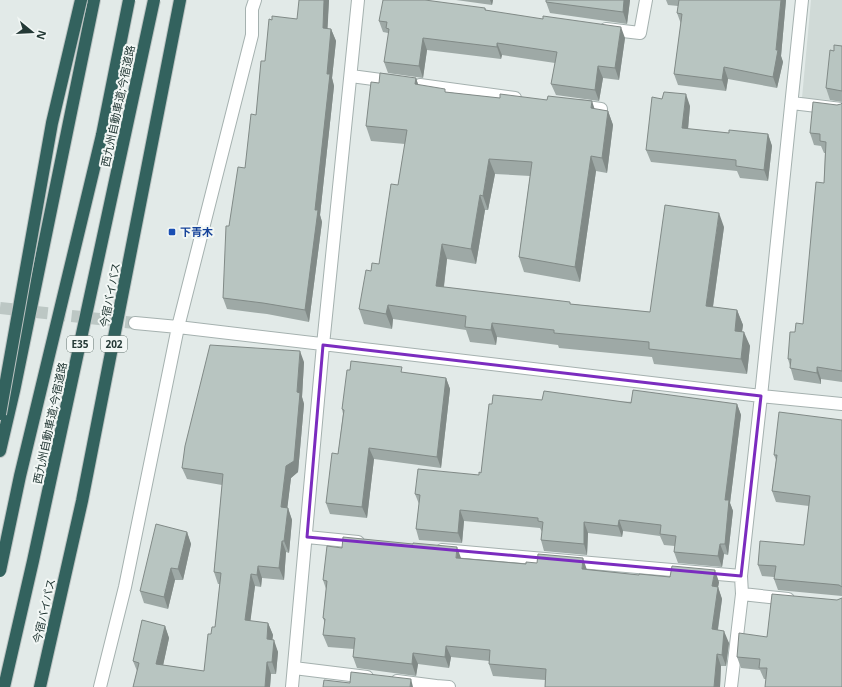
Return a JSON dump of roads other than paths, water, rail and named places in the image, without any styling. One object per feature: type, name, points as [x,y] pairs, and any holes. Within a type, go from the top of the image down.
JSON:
[{"type":"highway","points":[[0,414],[52,123],[81,0]]},
{"type":"highway","points":[[0,451],[14,391],[94,0]]},
{"type":"highway","name":"西九州自動車道;今宿道路","points":[[0,571],[20,476],[102,135],[129,0]]},
{"type":"highway","name":"西九州自動車道;今宿道路","points":[[4,687],[35,553],[154,0]]},
{"type":"highway","name":"今宿バイパス","points":[[40,687],[82,501],[180,0]]},
{"type":"street","points":[[100,687],[125,587],[178,327],[252,35],[252,9],[255,0]]},
{"type":"street","points":[[292,687],[307,538],[323,345],[358,0]]},
{"type":"street","points":[[594,27],[640,33],[646,0]]},
{"type":"street","points":[[731,687],[742,594],[741,576],[802,0]]},
{"type":"street","points":[[351,76],[523,99]]},
{"type":"street","points":[[792,103],[842,109]]},
{"type":"street","points":[[570,105],[601,109]]},
{"type":"street","points":[[135,323],[761,396],[842,404]]},
{"type":"street","points":[[307,538],[370,543]]},
{"type":"street","points":[[433,549],[741,576]]},
{"type":"street","points":[[742,594],[803,600]]},
{"type":"street","points":[[294,668],[449,687]]},
{"type":"tunnel","points":[[0,308],[135,323]]},
{"type":"place","name":"下青木","points":[[172,232]]}]
